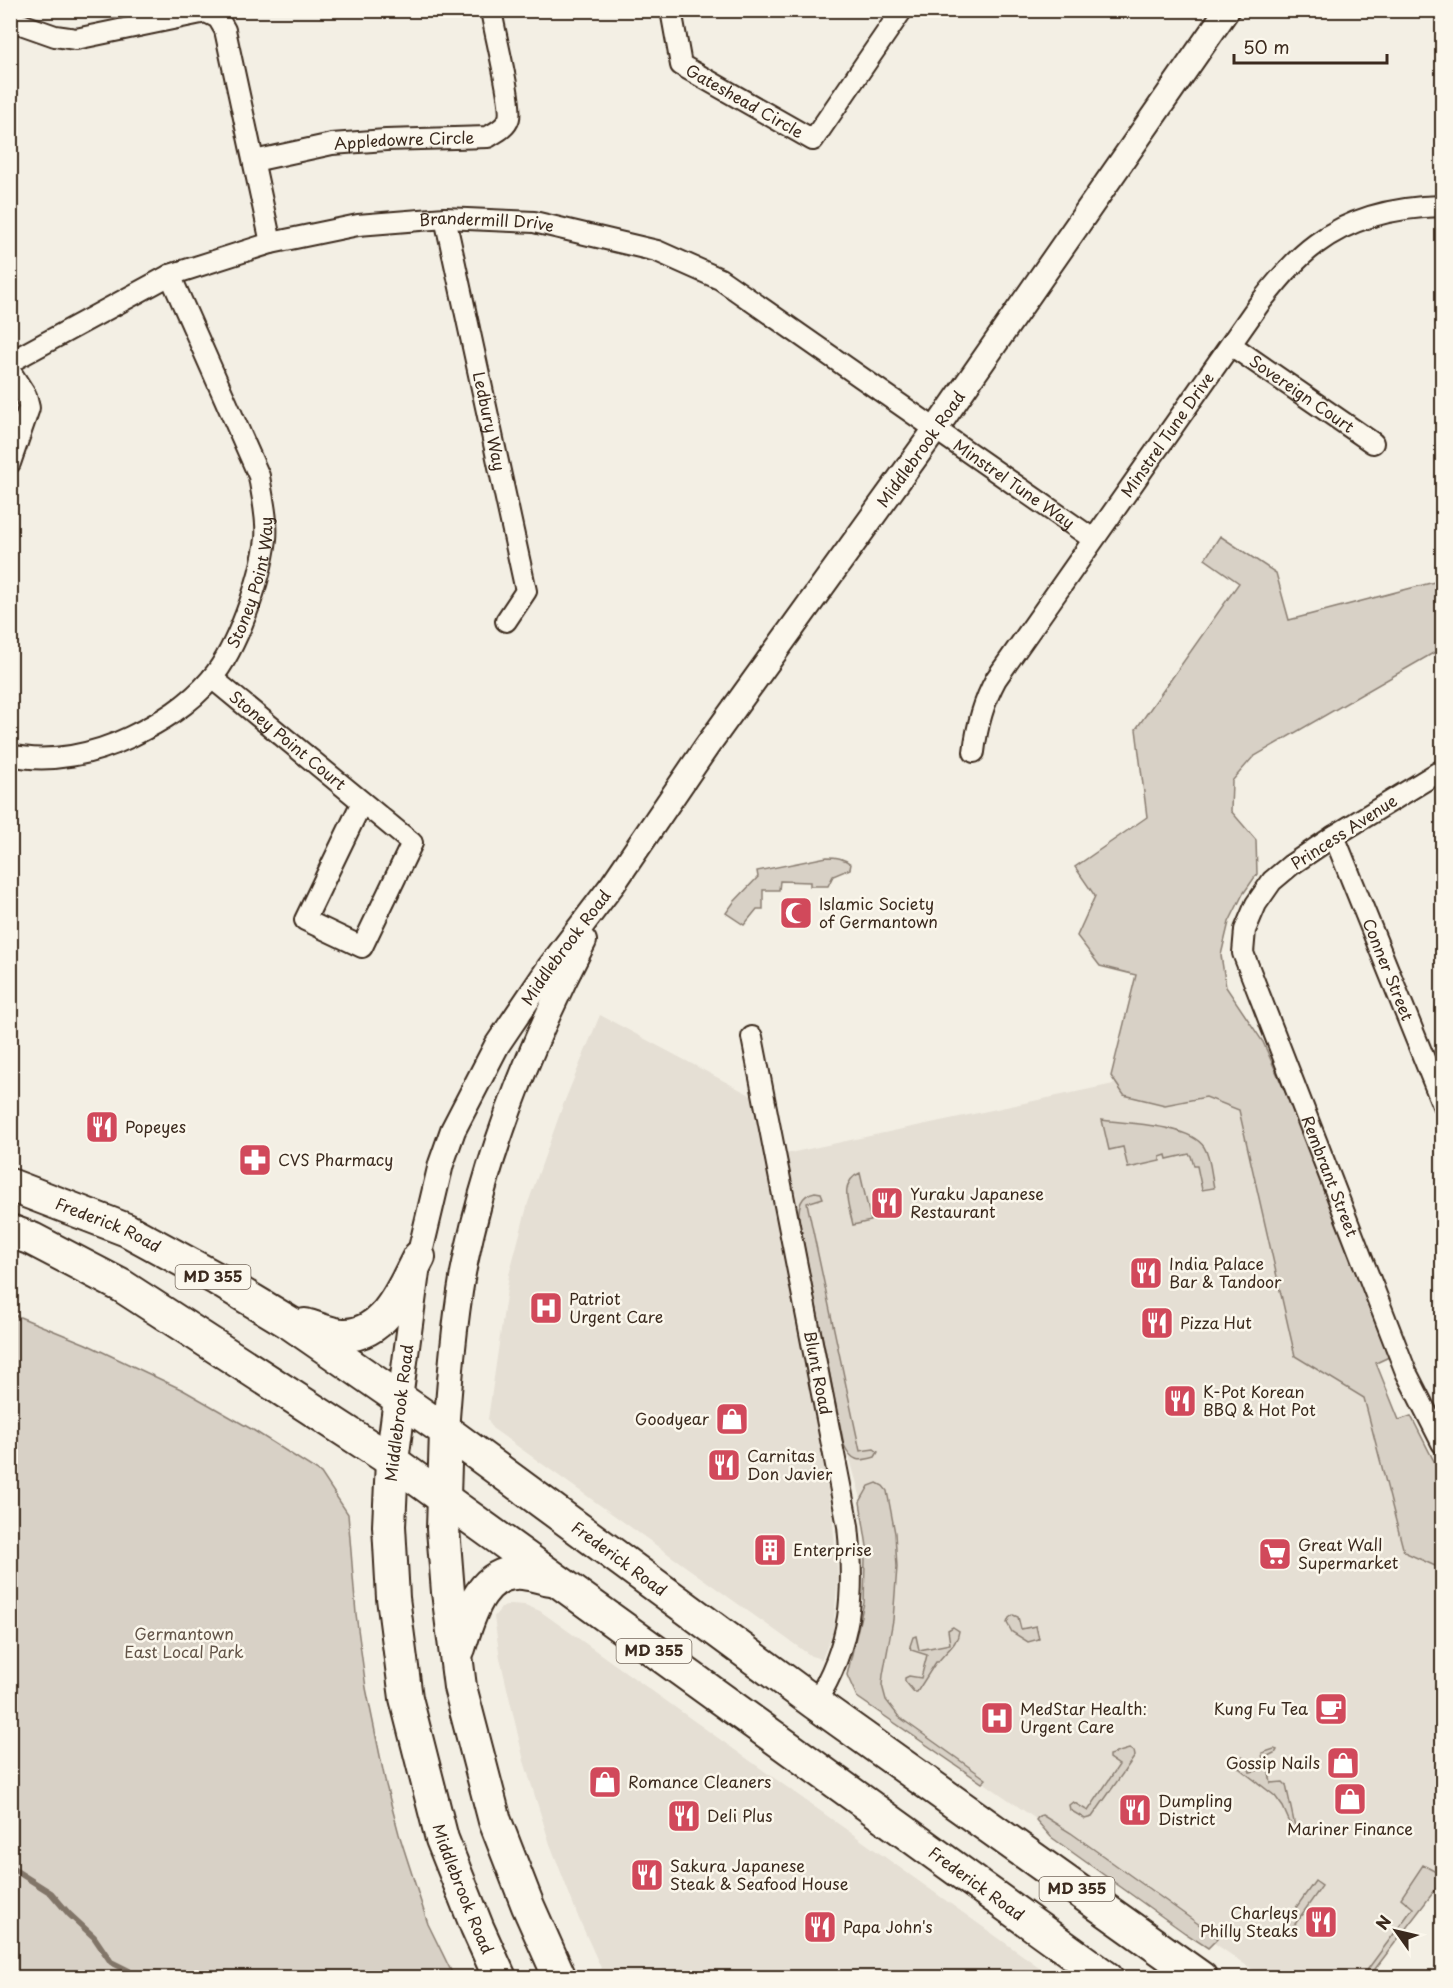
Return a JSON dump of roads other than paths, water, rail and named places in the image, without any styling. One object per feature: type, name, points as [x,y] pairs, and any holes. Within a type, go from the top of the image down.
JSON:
[{"type":"main road","name":"Frederick Road","points":[[10,1185],[127,1230],[217,1279],[277,1316],[446,1431],[815,1703],[1201,1977]]},
{"type":"main road","name":"Frederick Road","points":[[10,1231],[32,1239],[122,1286],[392,1461],[1107,1977]]},
{"type":"main road","points":[[277,1316],[346,1336],[367,1329],[388,1313],[419,1257]]},
{"type":"main road","name":"Middlebrook Road","points":[[400,1400],[392,1461],[389,1526],[393,1598],[406,1698],[442,1839],[477,1927],[500,1977]]},
{"type":"main road","name":"Middlebrook Road","points":[[446,1431],[442,1497],[447,1582],[460,1687],[495,1821],[528,1906],[560,1977]]},
{"type":"main road","points":[[456,1657],[471,1609],[478,1595],[489,1584],[510,1574],[522,1573],[555,1580]]},
{"type":"street","name":"Appledowre Circle","points":[[254,161],[332,144],[488,137],[501,130],[509,119],[508,102],[491,10]]},
{"type":"street","name":"Gateshead Circle","points":[[671,10],[681,65],[813,140],[902,10]]},
{"type":"street","name":"Middlebrook Road","points":[[400,1400],[419,1257],[441,1164],[453,1130],[497,1045],[549,968],[613,884],[701,754],[935,430],[1227,10]]},
{"type":"street","points":[[10,24],[18,23],[55,36],[75,39],[206,12],[218,18],[225,30],[271,243]]},
{"type":"street","name":"Minstrel Tune Drive","points":[[974,752],[978,720],[985,698],[996,679],[1259,304],[1286,272],[1316,244],[1345,227],[1373,215],[1410,207],[1443,206]]},
{"type":"street","name":"Brandermill Drive","points":[[10,362],[170,275],[271,243],[358,225],[445,218],[534,222],[657,251],[720,279],[935,430]]},
{"type":"street","name":"Ledbury Way","points":[[445,218],[526,591],[506,621]]},
{"type":"street","name":"Stoney Point Way","points":[[10,755],[57,758],[110,747],[160,722],[182,707],[212,678],[234,641],[249,604],[266,538],[265,512],[259,476],[170,275]]},
{"type":"street","name":"Sovereign Court","points":[[1231,345],[1372,443]]},
{"type":"street","points":[[10,371],[26,396],[28,408],[10,463]]},
{"type":"street","name":"Minstrel Tune Way","points":[[935,430],[1093,539]]},
{"type":"street","name":"Stoney Point Court","points":[[212,678],[412,843],[362,947],[305,920],[362,802]]},
{"type":"street","name":"Princess Avenue","points":[[1256,904],[1272,881],[1291,865],[1334,836],[1443,770]]},
{"type":"street","name":"Conner Street","points":[[1334,836],[1443,1103]]},
{"type":"street","name":"Middlebrook Road","points":[[446,1431],[451,1358],[463,1273],[475,1220],[495,1154],[523,1073],[561,985],[613,884]]},
{"type":"street","name":"Rembrant Street","points":[[1256,904],[1245,930],[1243,953],[1406,1372],[1443,1443]]},
{"type":"street","name":"Blunt Road","points":[[752,1037],[848,1526],[852,1585],[849,1612],[838,1659],[830,1680],[815,1703]]},
{"type":"waterway","points":[[10,1867],[51,1893],[69,1914],[94,1937],[111,1962],[129,1971],[136,1978]]},
{"type":"place","name":"Islamic Society of Germantown","points":[[796,913]]},
{"type":"place","name":"Popeyes","points":[[102,1127]]},
{"type":"place","name":"CVS Pharmacy","points":[[255,1160]]},
{"type":"place","name":"Yuraku Japanese Restaurant","points":[[887,1203]]},
{"type":"place","name":"India Palace Bar & Tandoor","points":[[1146,1273]]},
{"type":"place","name":"Patriot Urgent Care","points":[[546,1308]]},
{"type":"place","name":"Pizza Hut","points":[[1157,1323]]},
{"type":"place","name":"K-Pot Korean BBQ & Hot Pot","points":[[1180,1401]]},
{"type":"place","name":"Goodyear","points":[[732,1419]]},
{"type":"place","name":"Carnitas Don Javier","points":[[724,1465]]},
{"type":"place","name":"Enterprise","points":[[770,1550]]},
{"type":"place","name":"Great Wall Supermarket","points":[[1275,1554]]},
{"type":"place","name":"Kung Fu Tea","points":[[1331,1709]]},
{"type":"place","name":"MedStar Health: Urgent Care","points":[[997,1718]]},
{"type":"place","name":"Gossip Nails","points":[[1343,1763]]},
{"type":"place","name":"Romance Cleaners","points":[[605,1782]]},
{"type":"place","name":"Mariner Finance","points":[[1350,1799]]},
{"type":"place","name":"Dumpling District","points":[[1135,1810]]},
{"type":"place","name":"Deli Plus","points":[[684,1816]]},
{"type":"place","name":"Sakura Japanese Steak & Seafood House","points":[[647,1875]]},
{"type":"place","name":"Charleys Philly Steaks","points":[[1321,1922]]},
{"type":"place","name":"Papa John's","points":[[820,1927]]},
{"type":"park label","name":"Germantown East Local Park","points":[[184,1643]]}]
